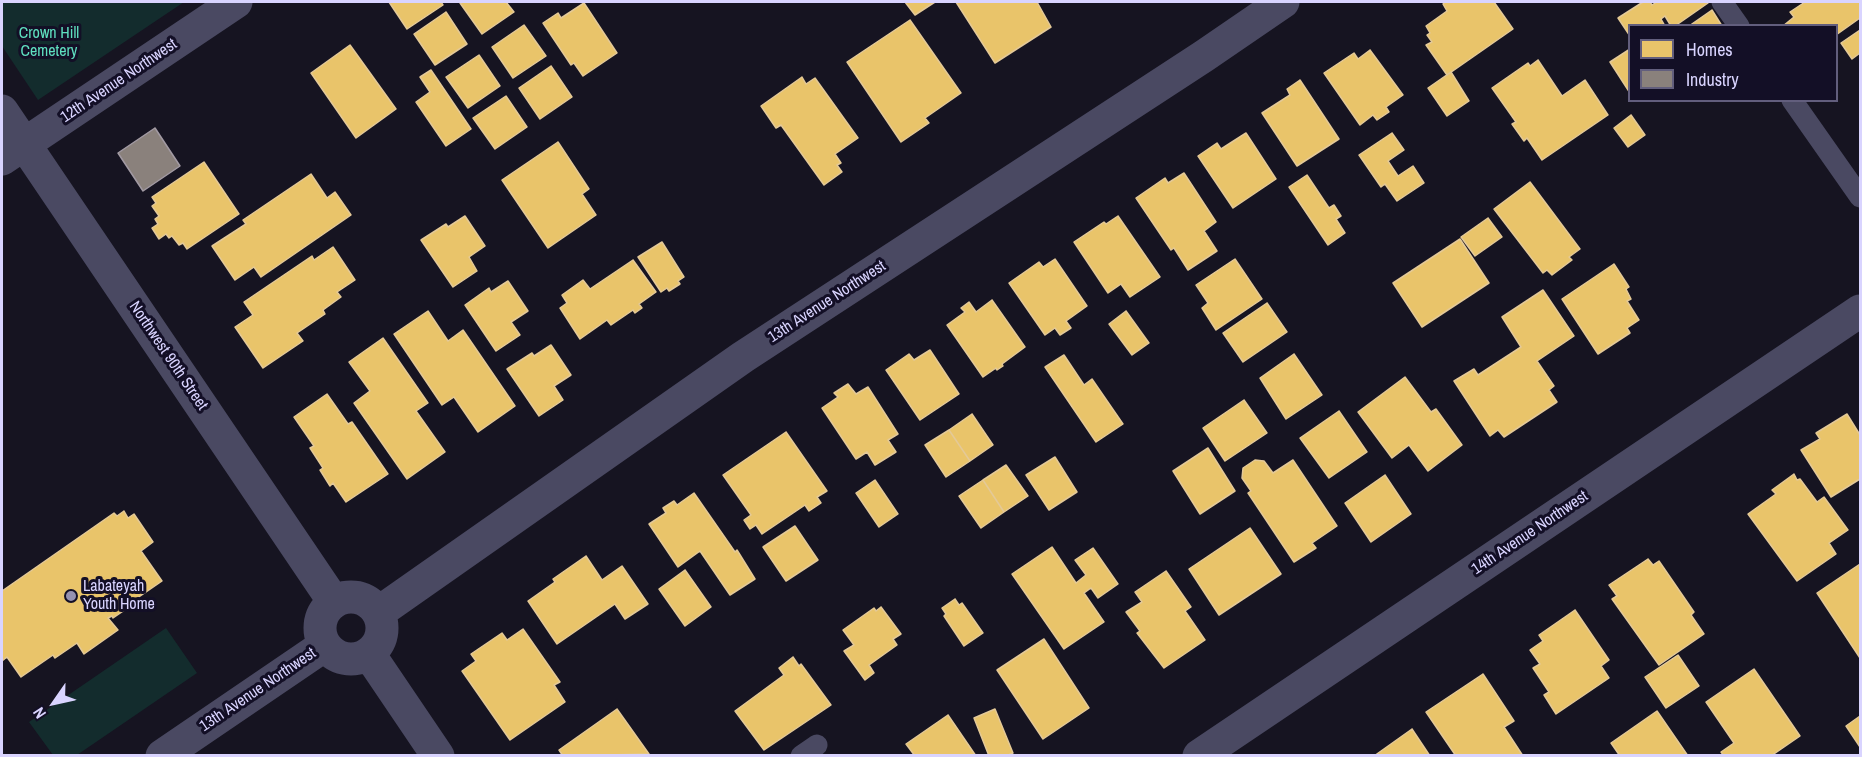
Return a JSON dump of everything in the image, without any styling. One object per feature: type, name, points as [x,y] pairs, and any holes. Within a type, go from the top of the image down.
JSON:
[{"type":"street","name":"12th Avenue Northwest","points":[[13,152],[236,2]]},
{"type":"street","name":"13th Avenue Northwest","points":[[378,613],[753,350],[1283,2]]},
{"type":"street","name":"Northwest 90th Street","points":[[2,111],[13,152],[334,602]]},
{"type":"street","name":"14th Avenue Northwest","points":[[1199,756],[1860,311]]},
{"type":"street","points":[[349,597],[358,598],[368,602],[378,613],[382,619],[383,630],[375,650],[369,654],[356,659],[345,659],[335,656],[325,645],[320,631],[321,621],[334,602],[349,597]]},
{"type":"street","name":"13th Avenue Northwest","points":[[162,756],[325,645]]},
{"type":"street","points":[[369,654],[438,756]]},
{"type":"lane","points":[[1722,2],[1738,24]]},
{"type":"lane","points":[[1793,102],[1860,197]]},
{"type":"green space","name":"Crown Hill Cemetery","points":[[2,2],[184,2],[38,100],[2,46]]},
{"type":"green space","points":[[166,628],[197,673],[77,755],[53,755],[29,722]]},
{"type":"building: Homes","points":[[389,2],[441,2],[443,5],[407,29]]},
{"type":"building: Homes","points":[[506,2],[514,12],[482,34],[460,3]]},
{"type":"building: Homes","points":[[905,2],[935,2],[915,15]]},
{"type":"building: Homes","points":[[956,2],[1037,2],[1051,27],[995,63]]},
{"type":"building: Homes","points":[[1445,2],[1494,2],[1513,29],[1447,75],[1426,45],[1432,42],[1427,35],[1430,33],[1426,26],[1447,11],[1443,4]]},
{"type":"building: Homes","points":[[1643,2],[1650,2],[1652,5],[1654,2],[1708,3],[1678,24],[1670,24],[1665,16],[1661,19],[1664,24],[1628,24],[1628,33],[1618,18]]},
{"type":"building: Homes","points":[[1805,2],[1860,2],[1860,18],[1838,34],[1838,24],[1785,24],[1794,17],[1790,12]]},
{"type":"building: Homes","points":[[584,3],[617,53],[583,76],[574,63],[571,65],[543,23],[558,13],[561,18]]},
{"type":"building: Homes","points":[[1712,10],[1721,24],[1692,24]]},
{"type":"building: Homes","points":[[446,12],[467,44],[435,65],[414,34]]},
{"type":"building: Homes","points":[[910,20],[961,93],[925,118],[929,123],[901,142],[847,62]]},
{"type":"building: Homes","points":[[524,25],[546,56],[513,78],[492,47]]},
{"type":"building: Homes","points":[[1860,30],[1860,53],[1852,59],[1841,43]]},
{"type":"building: Homes","points":[[350,45],[396,109],[356,138],[311,73]]},
{"type":"building: Homes","points":[[1370,50],[1403,95],[1386,107],[1389,112],[1377,120],[1373,115],[1360,125],[1324,73],[1354,53],[1358,59]]},
{"type":"building: Homes","points":[[1628,50],[1628,90],[1610,62]]},
{"type":"building: Homes","points":[[479,55],[500,86],[468,108],[446,77]]},
{"type":"building: Homes","points":[[1538,60],[1562,96],[1585,80],[1608,115],[1542,160],[1527,138],[1524,141],[1512,124],[1516,122],[1492,88],[1528,63],[1530,66]]},
{"type":"building: Homes","points":[[551,66],[572,97],[540,119],[519,88]]},
{"type":"building: Homes","points":[[431,70],[471,129],[446,146],[416,102],[430,92],[420,77]]},
{"type":"building: Homes","points":[[1451,72],[1469,101],[1447,116],[1428,88]]},
{"type":"building: Homes","points":[[802,77],[806,84],[815,78],[858,138],[835,154],[841,163],[837,165],[842,172],[824,185],[781,125],[776,128],[761,106]]},
{"type":"building: Homes","points":[[1300,80],[1339,139],[1297,166],[1262,113],[1290,95],[1287,89]]},
{"type":"building: Homes","points":[[506,96],[527,127],[495,149],[473,118]]},
{"type":"building: Homes","points":[[1631,115],[1645,135],[1628,147],[1614,128]]},
{"type":"building: Homes","points":[[1246,133],[1276,179],[1233,208],[1198,156],[1217,143],[1221,149]]},
{"type":"building: Homes","points":[[1392,133],[1404,150],[1388,161],[1398,176],[1413,166],[1424,183],[1397,201],[1385,184],[1381,187],[1359,155]]},
{"type":"building: Homes","points":[[558,142],[589,189],[582,194],[596,215],[548,248],[502,180]]},
{"type":"building: Homes","points":[[204,162],[239,214],[187,249],[183,243],[179,245],[172,236],[169,238],[166,234],[159,239],[152,228],[158,224],[155,219],[159,216],[152,206],[156,203],[152,197]]},
{"type":"building: Homes","points":[[1184,173],[1216,222],[1204,231],[1217,251],[1188,270],[1174,248],[1171,250],[1136,198],[1165,178],[1168,183]]},
{"type":"building: Homes","points":[[311,174],[327,198],[335,192],[351,215],[261,277],[254,267],[235,280],[212,246],[246,224],[243,220]]},
{"type":"building: Homes","points":[[1307,175],[1329,208],[1334,205],[1341,216],[1336,219],[1345,233],[1328,245],[1289,187]]},
{"type":"building: Homes","points":[[1530,182],[1580,249],[1569,257],[1572,260],[1552,275],[1547,270],[1543,273],[1494,209]]},
{"type":"building: Homes","points":[[465,216],[485,246],[469,257],[477,271],[453,287],[421,240],[446,224],[448,227]]},
{"type":"building: Homes","points":[[1118,216],[1160,277],[1130,297],[1121,284],[1108,293],[1074,242],[1104,222],[1106,224]]},
{"type":"building: Homes","points":[[1488,218],[1502,237],[1475,256],[1461,237]]},
{"type":"building: Homes","points":[[1460,239],[1489,283],[1422,327],[1393,283]]},
{"type":"building: Homes","points":[[662,242],[684,277],[678,281],[680,284],[669,291],[667,288],[661,292],[638,257]]},
{"type":"building: Homes","points":[[333,247],[355,280],[337,292],[341,297],[323,310],[325,314],[297,333],[303,341],[263,368],[235,327],[253,315],[244,302],[312,256],[314,260]]},
{"type":"building: Homes","points":[[1055,259],[1087,306],[1066,321],[1071,328],[1060,335],[1055,328],[1045,335],[1009,283],[1039,262],[1043,267]]},
{"type":"building: Homes","points":[[1235,259],[1262,299],[1216,330],[1202,308],[1208,303],[1196,285]]},
{"type":"building: Homes","points":[[633,260],[656,292],[639,304],[642,308],[635,313],[633,310],[611,325],[607,320],[580,339],[560,308],[567,303],[562,295],[583,280],[590,289]]},
{"type":"building: Homes","points":[[1614,264],[1629,287],[1626,289],[1631,299],[1627,301],[1639,320],[1627,328],[1630,333],[1598,354],[1562,299]]},
{"type":"building: Homes","points":[[508,281],[528,311],[511,322],[520,335],[496,351],[465,305],[489,288],[491,292]]},
{"type":"building: Homes","points":[[1543,290],[1574,336],[1537,361],[1554,386],[1549,390],[1557,402],[1504,437],[1498,430],[1490,436],[1454,381],[1474,369],[1478,375],[1521,347],[1502,317]]},
{"type":"building: Homes","points":[[992,300],[1025,347],[1002,364],[1003,366],[983,377],[947,325],[965,312],[961,308],[969,302],[976,312]]},
{"type":"building: Homes","points":[[1267,303],[1287,332],[1243,362],[1223,333]]},
{"type":"building: Homes","points":[[428,311],[448,341],[463,330],[515,406],[478,432],[454,397],[442,405],[394,334]]},
{"type":"building: Homes","points":[[1126,311],[1149,343],[1132,355],[1109,324]]},
{"type":"building: Homes","points":[[383,338],[428,403],[416,411],[445,452],[407,479],[354,403],[370,391],[349,362]]},
{"type":"building: Homes","points":[[551,345],[571,375],[554,386],[563,400],[539,416],[507,369],[532,353],[534,356]]},
{"type":"building: Homes","points":[[930,350],[959,394],[920,420],[886,370],[909,354],[914,360]]},
{"type":"building: Homes","points":[[1294,354],[1322,395],[1286,419],[1260,378]]},
{"type":"building: Homes","points":[[1064,355],[1084,385],[1092,379],[1123,424],[1096,442],[1045,367]]},
{"type":"building: Homes","points":[[1405,377],[1431,412],[1436,409],[1462,445],[1428,471],[1409,445],[1392,458],[1358,412]]},
{"type":"building: Homes","points":[[848,384],[856,394],[868,387],[898,434],[888,440],[896,452],[875,465],[867,452],[856,459],[822,408],[838,397],[834,393]]},
{"type":"building: Homes","points":[[327,394],[348,424],[352,422],[388,474],[346,502],[333,483],[330,486],[320,470],[323,468],[310,448],[314,446],[294,417]]},
{"type":"building: Homes","points":[[1244,400],[1267,433],[1225,461],[1203,428]]},
{"type":"building: Homes","points":[[1339,411],[1367,452],[1329,478],[1300,438]]},
{"type":"building: Homes","points":[[972,414],[993,445],[970,461],[949,430]]},
{"type":"building: Homes","points":[[1847,414],[1860,435],[1860,479],[1831,497],[1801,450],[1820,439],[1816,433]]},
{"type":"building: Homes","points":[[949,430],[970,461],[946,477],[925,445]]},
{"type":"building: Homes","points":[[786,432],[827,491],[817,497],[821,503],[809,511],[805,505],[762,534],[756,525],[750,529],[744,520],[751,515],[723,475]]},
{"type":"building: Homes","points":[[1208,448],[1235,491],[1200,514],[1173,471]]},
{"type":"building: Homes","points":[[1055,457],[1077,492],[1049,510],[1026,475]]},
{"type":"building: Homes","points":[[1255,460],[1264,461],[1273,473],[1293,460],[1337,526],[1312,543],[1316,548],[1294,562],[1248,493],[1251,491],[1242,478],[1243,468]]},
{"type":"building: Homes","points":[[1006,465],[1028,496],[1004,512],[983,480]]},
{"type":"building: Homes","points":[[1794,474],[1817,502],[1824,497],[1848,530],[1829,543],[1836,554],[1797,581],[1748,514],[1776,494],[1772,490]]},
{"type":"building: Homes","points":[[1385,475],[1411,514],[1371,542],[1345,503]]},
{"type":"building: Homes","points":[[875,480],[898,514],[879,527],[856,493]]},
{"type":"building: Homes","points":[[983,480],[1004,512],[981,528],[959,496]]},
{"type":"building: Homes","points":[[694,493],[735,552],[737,550],[755,579],[730,595],[700,551],[678,567],[649,524],[666,513],[663,508],[674,501],[677,505]]},
{"type":"building: Homes","name":"Labateyah Youth Home","points":[[124,511],[128,518],[134,514],[153,542],[141,551],[162,581],[133,601],[135,603],[113,618],[112,616],[108,618],[118,630],[84,654],[77,643],[55,658],[53,655],[21,677],[7,657],[2,661],[2,591],[114,513],[117,516]]},
{"type":"building: Homes","points":[[795,526],[818,560],[786,581],[763,547]]},
{"type":"building: Homes","points":[[1250,528],[1281,574],[1219,615],[1189,569]]},
{"type":"building: Homes","points":[[1052,547],[1076,583],[1086,575],[1075,560],[1093,548],[1118,584],[1098,598],[1091,588],[1084,593],[1104,622],[1064,649],[1012,574]]},
{"type":"building: Homes","points":[[586,556],[602,580],[622,566],[648,604],[625,619],[615,604],[557,644],[528,601],[555,582],[553,579]]},
{"type":"building: Homes","points":[[1648,559],[1653,565],[1659,561],[1694,612],[1691,615],[1704,634],[1659,665],[1612,599],[1617,596],[1609,585]]},
{"type":"building: Homes","points":[[1860,564],[1860,658],[1817,593]]},
{"type":"building: Homes","points":[[685,570],[711,607],[685,626],[659,589]]},
{"type":"building: Homes","points":[[1166,571],[1191,607],[1185,611],[1205,640],[1164,668],[1137,633],[1140,631],[1126,612],[1142,602],[1135,592]]},
{"type":"building: Homes","points":[[955,599],[959,605],[962,603],[983,633],[964,646],[944,616],[946,614],[942,608]]},
{"type":"building: Homes","points":[[881,607],[901,634],[893,639],[897,645],[869,665],[874,673],[865,680],[844,651],[854,645],[843,630],[874,608],[876,611]]},
{"type":"building: Homes","points":[[1575,610],[1609,660],[1601,666],[1609,678],[1556,714],[1544,695],[1549,692],[1533,668],[1540,664],[1530,650],[1543,641],[1539,635]]},
{"type":"building: Homes","points":[[523,629],[560,682],[554,685],[565,702],[510,740],[462,671],[476,661],[471,654],[502,633],[507,640]]},
{"type":"building: Homes","points":[[1044,639],[1089,708],[1043,739],[997,670]]},
{"type":"building: Homes","points":[[1678,655],[1699,686],[1666,708],[1645,677]]},
{"type":"building: Homes","points":[[793,657],[799,666],[801,664],[831,705],[764,750],[735,711],[784,675],[779,668]]},
{"type":"building: Homes","points":[[1754,669],[1800,736],[1771,756],[1724,756],[1721,752],[1734,743],[1706,702]]},
{"type":"building: Homes","points":[[1483,674],[1514,721],[1504,727],[1523,756],[1456,756],[1426,712]]},
{"type":"building: Homes","points":[[617,709],[649,754],[563,756],[559,750]]},
{"type":"building: Homes","points":[[995,709],[1013,753],[1006,756],[989,756],[974,718]]},
{"type":"building: Homes","points":[[1657,711],[1688,756],[1620,756],[1611,743]]},
{"type":"building: Homes","points":[[948,715],[976,756],[915,756],[906,744]]},
{"type":"building: Homes","points":[[1860,716],[1860,747],[1846,726]]},
{"type":"building: Homes","points":[[1412,729],[1430,756],[1374,756]]},
{"type":"building: Industry","points":[[155,128],[180,166],[143,191],[118,153]]},
{"type":"place","name":"Labateyah Youth Home","points":[[71,596]]}]
